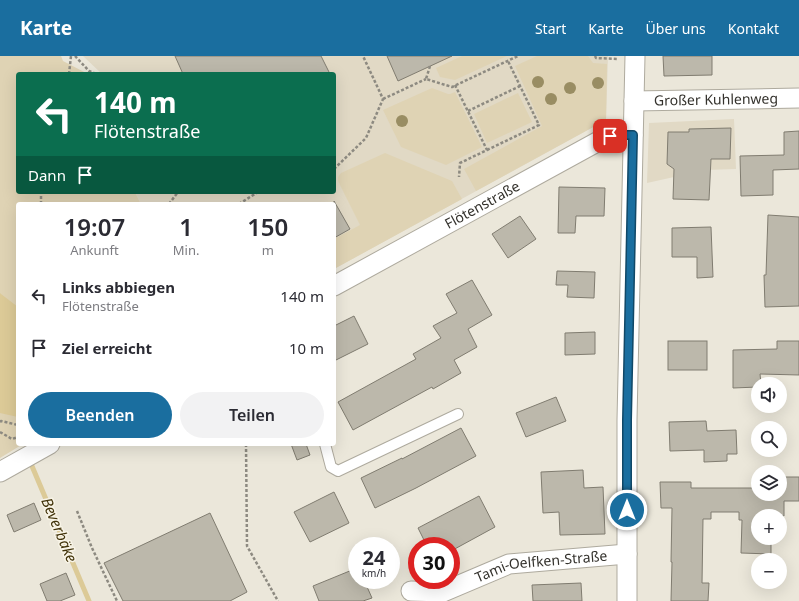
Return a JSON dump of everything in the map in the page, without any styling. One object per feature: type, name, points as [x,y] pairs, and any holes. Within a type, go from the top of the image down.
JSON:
[{"type":"street","points":[[627,601],[627,420],[635,56]]},
{"type":"street","name":"Großer Kuhlenweg","points":[[634,101],[799,98]]},
{"type":"street","name":"Flötenstraße","points":[[336,285],[597,142],[610,136],[633,135]]},
{"type":"street","points":[[0,472],[46,446]]},
{"type":"street","name":"Tami-Oelfken-Straße","points":[[411,591],[442,592],[509,564],[627,554]]},
{"type":"lane","points":[[326,446],[332,467],[338,471],[458,414]]},
{"type":"path","points":[[69,72],[71,56]]},
{"type":"path","points":[[75,56],[91,72]]},
{"type":"path","points":[[363,56],[383,99]]},
{"type":"path","points":[[336,167],[366,138],[383,99],[426,79],[452,87],[518,56]]},
{"type":"path","points":[[459,177],[460,163],[539,125],[508,61]]},
{"type":"path","points":[[426,79],[430,66]]},
{"type":"path","points":[[456,85],[487,150]]},
{"type":"path","points":[[468,111],[520,86]]},
{"type":"path","points":[[242,202],[254,194]]},
{"type":"path","points":[[251,196],[254,199]]},
{"type":"path","points":[[0,422],[16,425]]},
{"type":"path","points":[[0,432],[12,439],[16,438]]},
{"type":"path","points":[[246,446],[247,546],[278,601]]},
{"type":"path","points":[[77,511],[92,548],[117,601]]},
{"type":"shaded area","points":[[0,56],[61,56],[63,61],[84,72],[16,72],[16,194],[136,194],[140,202],[16,202],[16,446],[20,446],[0,458]]},
{"type":"shaded area","points":[[83,56],[608,56],[606,120],[336,268],[336,202],[140,202],[136,194],[336,194],[336,72],[100,72]]},
{"type":"shaded area","points":[[462,56],[507,56],[455,80],[440,77],[436,68]]},
{"type":"shaded area","points":[[537,56],[588,56],[593,63],[607,64],[606,120],[476,191],[464,169],[542,126],[515,66]]},
{"type":"shaded area","points":[[432,88],[448,94],[455,92],[482,147],[446,165],[401,147],[383,110]]},
{"type":"shaded area","points":[[518,93],[532,122],[487,143],[474,114]]},
{"type":"shaded area","points":[[734,119],[736,169],[674,171],[674,177],[647,183],[649,123]]},
{"type":"shaded area","points":[[385,153],[452,181],[462,199],[336,268],[336,238],[360,225],[338,181],[338,177],[341,173]]},
{"type":"shaded area","points":[[0,293],[16,305],[16,417],[0,413]]},
{"type":"building","points":[[175,56],[321,56],[329,72],[182,72]]},
{"type":"building","points":[[387,56],[452,56],[398,81]]},
{"type":"building","points":[[663,56],[712,56],[712,75],[664,76]]},
{"type":"building","points":[[731,128],[730,159],[711,159],[709,200],[673,199],[674,169],[667,164],[668,132],[689,132],[689,129]]},
{"type":"building","points":[[799,131],[799,169],[773,170],[773,195],[741,196],[740,156],[784,155],[784,132]]},
{"type":"building","points":[[559,187],[605,188],[604,216],[576,216],[575,233],[558,233]]},
{"type":"building","points":[[336,204],[350,229],[336,237]]},
{"type":"building","points":[[768,215],[799,217],[799,306],[765,307],[764,275],[766,275]]},
{"type":"building","points":[[520,216],[536,239],[508,258],[492,234]]},
{"type":"building","points":[[711,227],[713,277],[697,278],[697,257],[672,257],[672,228]]},
{"type":"building","points":[[557,271],[595,272],[594,298],[567,297],[568,285],[556,285]]},
{"type":"building","points":[[472,280],[492,315],[468,329],[477,347],[454,360],[461,373],[353,430],[338,402],[416,359],[413,354],[441,338],[433,326],[457,313],[446,294]]},
{"type":"building","points":[[354,316],[368,344],[336,360],[336,325]]},
{"type":"building","points":[[595,332],[595,354],[565,355],[565,333]]},
{"type":"building","points":[[668,341],[707,341],[707,370],[668,370]]},
{"type":"building","points":[[777,341],[799,341],[799,375],[760,374],[760,377],[751,377],[751,387],[733,388],[733,350],[777,349]]},
{"type":"building","points":[[556,397],[566,421],[526,437],[516,413]]},
{"type":"building","points":[[706,421],[707,431],[736,430],[737,454],[727,454],[727,461],[704,462],[704,450],[670,451],[669,422]]},
{"type":"building","points":[[461,428],[476,456],[375,508],[361,478],[402,459]]},
{"type":"building","points":[[292,446],[307,446],[310,455],[297,460]]},
{"type":"building","points":[[583,470],[584,488],[603,487],[605,534],[560,535],[559,512],[543,513],[541,472]]},
{"type":"building","points":[[787,477],[799,477],[799,501],[787,501]]},
{"type":"building","points":[[660,482],[691,482],[691,488],[751,488],[751,501],[784,501],[784,509],[751,509],[751,545],[771,545],[771,553],[741,553],[742,520],[739,520],[739,512],[711,512],[711,519],[703,519],[702,583],[709,583],[708,601],[671,601],[672,508],[661,508]]},
{"type":"building","points":[[334,492],[349,523],[310,542],[294,512]]},
{"type":"building","points":[[479,496],[495,527],[460,546],[460,537],[422,537],[418,528]]},
{"type":"building","points":[[34,503],[41,520],[14,532],[7,515]]},
{"type":"building","points":[[210,513],[247,592],[230,601],[123,601],[104,563]]},
{"type":"building","points":[[348,572],[348,589],[368,589],[372,598],[363,601],[319,601],[313,586]]},
{"type":"building","points":[[66,573],[75,595],[60,601],[47,601],[40,584]]},
{"type":"building","points":[[581,583],[582,601],[533,601],[532,585]]},
{"type":"waterway","name":"Beverbäke","points":[[29,459],[89,601]]},
{"type":"route","points":[[610,136],[633,135],[627,420],[627,510]]}]
